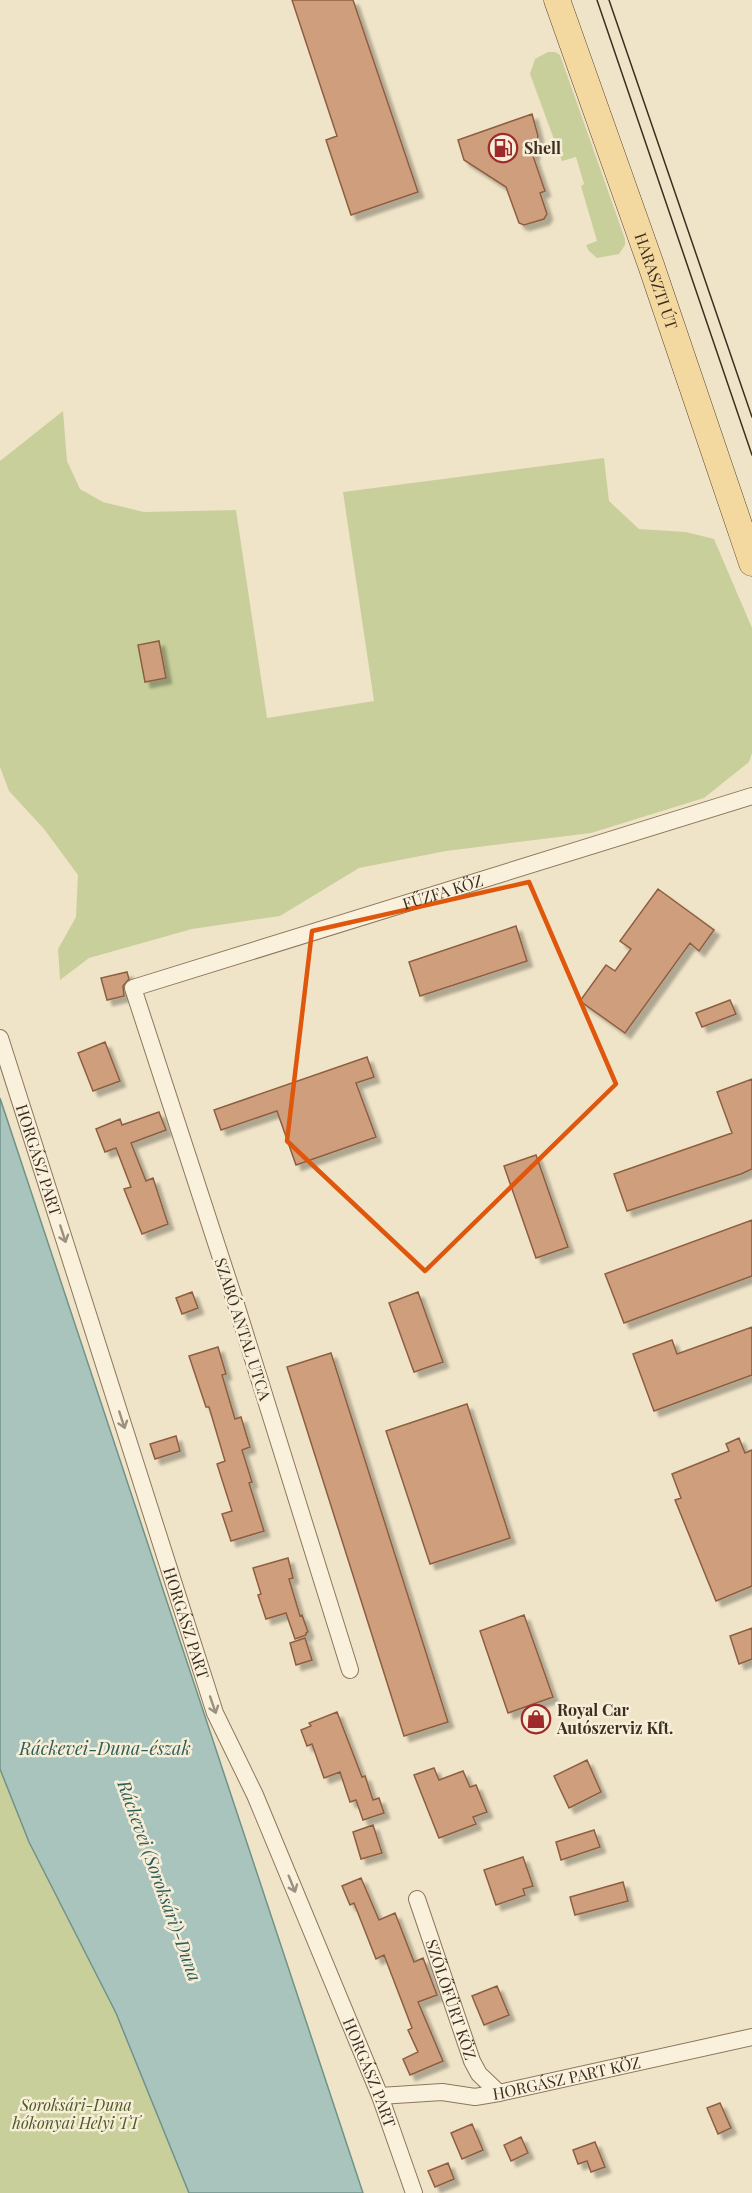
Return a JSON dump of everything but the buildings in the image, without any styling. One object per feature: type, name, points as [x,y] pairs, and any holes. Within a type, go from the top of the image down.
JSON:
[{"type":"main road","name":"HARASZTI ÚT","points":[[557,0],[651,265],[752,563]]},
{"type":"street","name":"FŰZFA KÖZ","points":[[133,988],[752,796]]},
{"type":"street","name":"SZABÓ ANTAL UTCA","points":[[133,988],[234,1298],[350,1670]]},
{"type":"street","name":"HORGÁSZ PART","points":[[0,1038],[215,1713],[255,1795],[380,2096],[414,2193]]},
{"type":"street","name":"SZŐLŐFÜRT KÖZ","points":[[417,1899],[471,2061],[479,2074],[499,2093]]},
{"type":"street","name":"HORGÁSZ PART KÖZ","points":[[380,2096],[442,2092],[475,2097],[752,2037]]},
{"type":"highlighted area","points":[[529,882],[616,1084],[425,1271],[287,1141],[312,931]]},
{"type":"green space","points":[[548,52],[560,55],[625,239],[625,245],[619,254],[597,258],[586,245],[597,241],[581,186],[584,184],[576,157],[562,161],[530,74],[535,59]]},
{"type":"green space","points":[[63,411],[67,461],[80,489],[103,502],[144,512],[236,510],[267,718],[374,701],[343,492],[604,458],[609,501],[639,529],[686,532],[714,539],[752,628],[752,753],[749,762],[704,798],[591,833],[446,851],[359,868],[280,916],[192,929],[89,958],[60,980],[58,949],[76,917],[78,875],[44,829],[9,791],[0,767],[0,461]]},
{"type":"green space","name":"Soroksári-Duna hókonyai Helyi TT","points":[[0,1769],[29,1842],[116,2013],[189,2193],[0,2193]]},
{"type":"water","name":"Ráckevei-Duna-észak","points":[[0,1098],[363,2193],[189,2193],[116,2013],[29,1842],[0,1769]]},
{"type":"tram line","points":[[597,0],[752,455]]},
{"type":"tram line","points":[[609,0],[752,417]]},
{"type":"place","name":"Shell","points":[[503,148]]},
{"type":"place","name":"Royal Car Autószerviz Kft.","points":[[536,1719]]},
{"type":"water label","name":"Ráckevei (Soroksári)-Duna","points":[[159,1881]]}]
